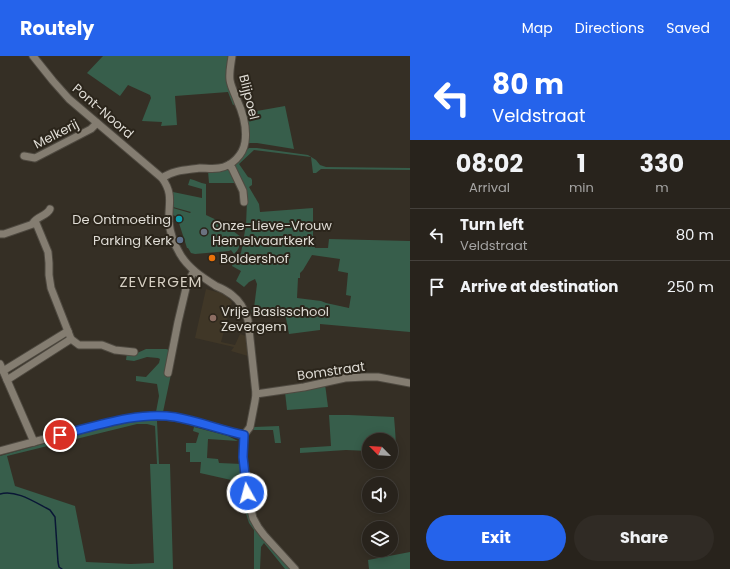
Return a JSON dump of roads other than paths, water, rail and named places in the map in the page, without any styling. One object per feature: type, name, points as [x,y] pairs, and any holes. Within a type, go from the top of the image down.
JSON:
[{"type":"street","name":"Pont-Noord","points":[[33,56],[52,81],[69,99],[162,178]]},
{"type":"street","name":"Blijpoel","points":[[230,165],[242,152],[246,138],[243,114],[230,80],[232,56]]},
{"type":"street","name":"Melkerij","points":[[24,156],[35,158],[91,130],[98,123]]},
{"type":"street","points":[[244,202],[243,191],[230,165],[220,168],[201,168],[177,171],[162,178],[166,184],[170,196],[170,226],[174,242],[181,255],[194,271],[231,294],[242,306],[248,320],[256,394],[250,427],[244,435],[243,457],[247,493],[253,518],[264,535],[295,569]]},
{"type":"street","points":[[0,234],[4,234],[33,223],[35,219],[48,213],[50,209]]},
{"type":"street","points":[[33,223],[36,223],[48,252],[51,288],[71,339],[79,344],[102,344],[115,350],[134,352]]},
{"type":"street","points":[[168,373],[187,284],[194,271]]},
{"type":"street","points":[[34,442],[2,368],[68,331]]},
{"type":"street","points":[[7,380],[71,339]]},
{"type":"street","name":"Bomstraat","points":[[256,394],[345,378],[365,376],[410,383]]},
{"type":"street","points":[[0,451],[132,417],[176,417],[244,435]]},
{"type":"waterway","points":[[0,494],[13,493],[50,510],[55,517],[58,562],[59,567],[62,569]]},
{"type":"place","name":"De Ontmoeting","points":[[179,219]]},
{"type":"place","name":"Onze-Lieve-Vrouw Hemelvaartkerk","points":[[204,232]]},
{"type":"place","name":"Parking Kerk","points":[[180,240]]},
{"type":"place","name":"Boldershof","points":[[212,258]]},
{"type":"place","name":"Vrije Basisschool Zevergem","points":[[213,318]]},
{"type":"district","name":"ZEVERGEM","points":[[161,281]]}]
